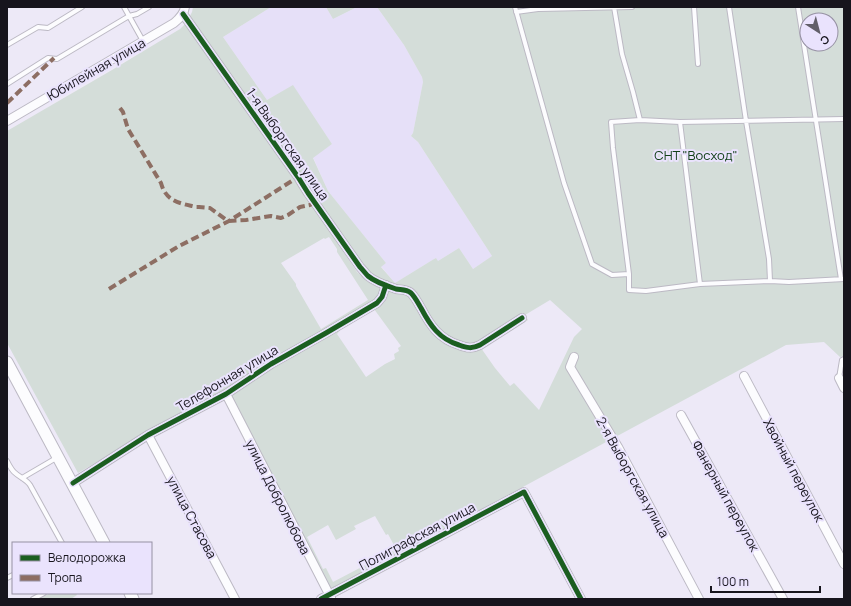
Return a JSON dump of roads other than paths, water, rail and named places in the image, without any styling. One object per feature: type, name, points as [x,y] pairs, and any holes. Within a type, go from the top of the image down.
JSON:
[{"type":"street","name":"Юбилейная улица","points":[[7,122],[144,42],[174,23],[180,18],[184,10]]},
{"type":"street","name":"1-я Выборгская улица","points":[[184,10],[360,267],[371,279],[410,293],[415,298],[425,316],[437,332],[448,341],[466,347],[475,348],[522,318]]},
{"type":"street","name":"Телефонная улица","points":[[73,483],[148,435],[226,394],[271,364],[377,303],[382,296],[386,285]]},
{"type":"street","name":"2-я Выборгская улица","points":[[574,357],[570,367],[618,447],[699,599]]},
{"type":"street","points":[[7,362],[103,542]]},
{"type":"street","name":"Хвойный переулок","points":[[744,376],[844,564]]},
{"type":"street","points":[[839,378],[844,388]]},
{"type":"street","name":"улица Добролюбова","points":[[226,394],[330,597]]},
{"type":"street","name":"Фанерный переулок","points":[[681,414],[783,599]]},
{"type":"street","name":"улица Стасова","points":[[148,435],[235,599]]},
{"type":"street","name":"Полиграфская улица","points":[[321,599],[330,597],[524,492],[581,599]]},
{"type":"lane","points":[[7,45],[38,27],[48,28],[82,7]]},
{"type":"lane","points":[[124,7],[144,42]]},
{"type":"lane","points":[[7,84],[48,58],[57,59],[129,16],[137,14],[149,7]]},
{"type":"lane","points":[[615,7],[622,54],[640,120]]},
{"type":"lane","points":[[629,274],[612,275],[592,264],[564,183],[516,9],[632,7]]},
{"type":"lane","points":[[694,7],[698,64]]},
{"type":"lane","points":[[729,7],[769,259],[770,281]]},
{"type":"lane","points":[[798,7],[816,120],[842,279],[700,284],[646,290],[629,290],[629,274],[611,122],[640,120],[680,122],[816,120],[844,119]]},
{"type":"lane","points":[[680,122],[700,284]]},
{"type":"lane","points":[[839,378],[842,360],[844,359]]},
{"type":"lane","points":[[22,478],[58,457]]},
{"type":"lane","points":[[7,461],[12,469],[28,482],[61,542]]},
{"type":"lane","points":[[33,599],[42,594]]},
{"type":"park label","name":"СНТ \"Восход\"","points":[[696,155]]}]
